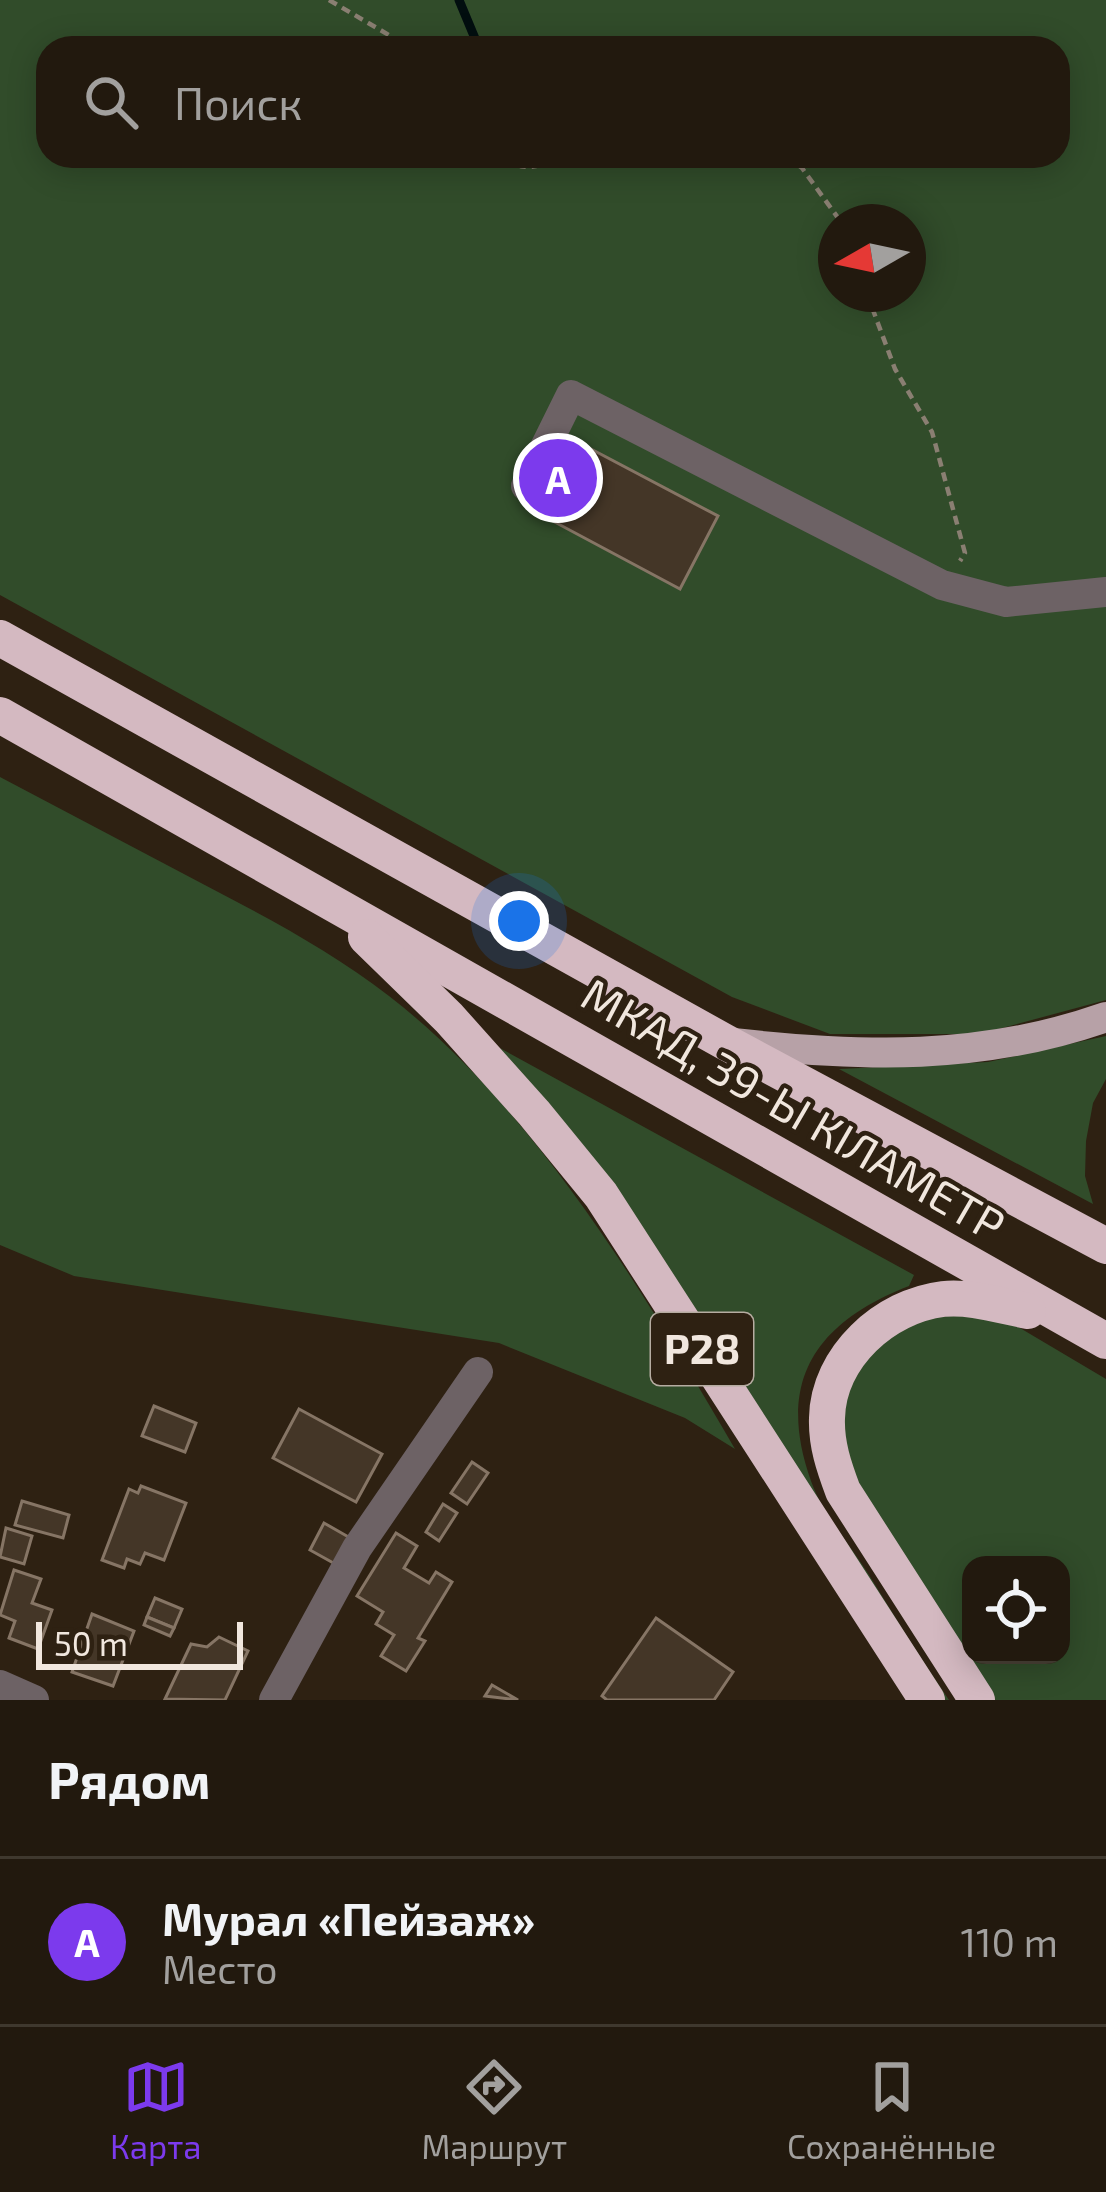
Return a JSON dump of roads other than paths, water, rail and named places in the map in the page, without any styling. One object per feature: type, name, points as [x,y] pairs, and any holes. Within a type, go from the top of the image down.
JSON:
[{"type":"highway","name":"МКАД, 39-Ы КІЛАМЕТР","points":[[0,638],[725,1042],[1106,1246]]},
{"type":"highway","name":"МКАД, 39-Ы КІЛАМЕТР","points":[[0,715],[1106,1341]]},
{"type":"highway","name":"Р28","points":[[328,900],[449,1018],[601,1195],[927,1700]]},
{"type":"highway","points":[[977,1700],[843,1491],[829,1452],[829,1398],[839,1370],[860,1340],[902,1310],[944,1299],[1058,1317]]},
{"type":"main road","points":[[725,1042],[821,1052],[989,1048],[1106,1017]]},
{"type":"street","points":[[526,485],[571,395],[943,586],[1006,602],[1106,592]]},
{"type":"street","points":[[274,1700],[356,1548],[478,1372]]},
{"type":"street","points":[[0,1685],[34,1700]]},
{"type":"waterway","points":[[459,0],[474,36]]},
{"type":"place","name":"Мурал «Пейзаж»","points":[[558,478]]}]
